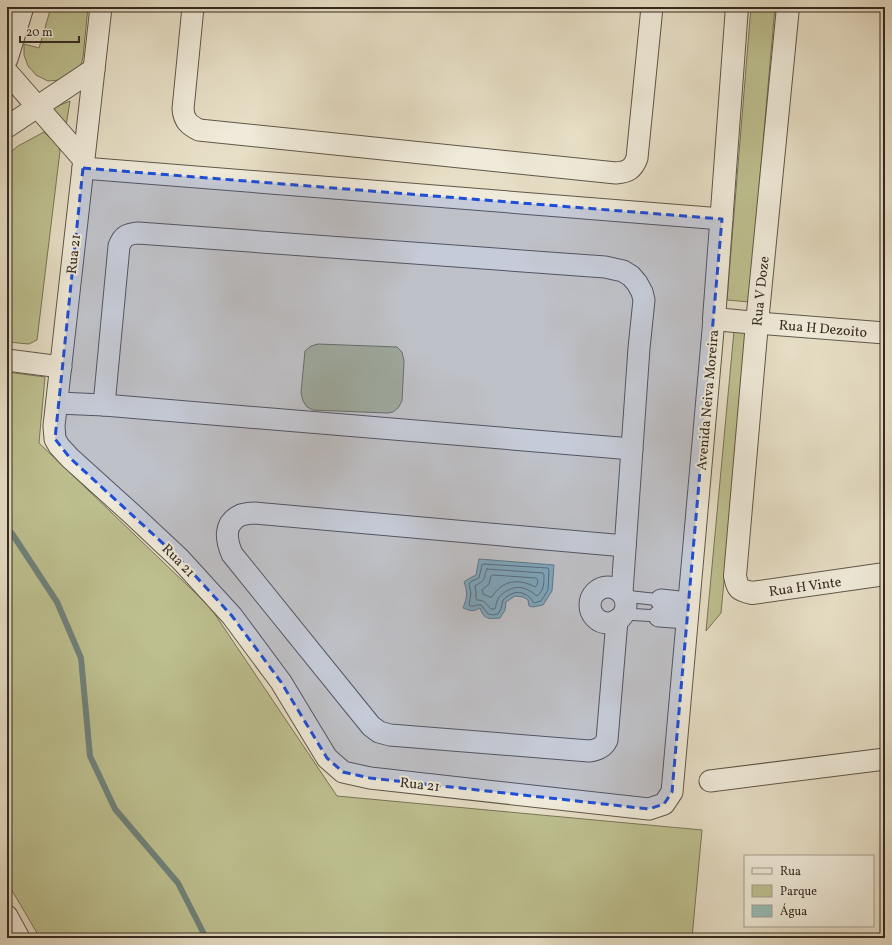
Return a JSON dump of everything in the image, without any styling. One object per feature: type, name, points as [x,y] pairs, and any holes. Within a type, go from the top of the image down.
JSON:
[{"type":"street","points":[[7,59],[23,7]]},
{"type":"street","name":"Rua 21","points":[[101,7],[56,403],[54,426],[55,439],[59,446],[70,458],[180,559],[232,616],[281,682],[327,758],[342,772],[370,778],[649,810],[664,804],[672,792]]},
{"type":"street","points":[[193,7],[183,109],[187,122],[192,127],[199,130],[616,172],[623,172],[630,169],[637,158],[652,7]]},
{"type":"street","name":"Avenida Neiva Moreira","points":[[672,792],[714,319],[737,7]]},
{"type":"street","name":"Rua V Doze","points":[[735,576],[757,323],[788,7]]},
{"type":"street","points":[[7,127],[94,69]]},
{"type":"street","points":[[7,72],[38,107],[83,164],[722,218]]},
{"type":"street","points":[[104,405],[119,246],[121,240],[130,234],[138,233],[605,267],[622,271],[631,276],[637,283],[644,300],[625,546],[622,606],[607,740],[600,749],[589,751],[390,735],[379,732],[371,726],[341,689],[232,554],[227,544],[229,525],[235,518],[242,514],[254,513],[625,546]]},
{"type":"street","name":"Rua H Dezoito","points":[[714,319],[885,333]]},
{"type":"street","points":[[7,360],[61,367]]},
{"type":"street","points":[[56,403],[104,405],[632,449]]},
{"type":"street","name":"Rua H Vinte","points":[[735,576],[738,587],[743,591],[752,593],[885,574]]},
{"type":"street","points":[[660,608],[688,610]]},
{"type":"street","points":[[710,781],[885,759]]},
{"type":"street","points":[[7,916],[19,938]]},
{"type":"lane","points":[[622,606],[660,608]]},
{"type":"lane","points":[[622,606],[660,608]]},
{"type":"highlighted area","points":[[83,168],[722,219],[672,792],[664,804],[649,809],[370,778],[343,772],[327,758],[281,682],[232,616],[180,559],[70,458],[55,439]]},
{"type":"green space","points":[[51,7],[88,7],[83,57],[80,69],[60,80],[48,81],[36,75],[28,66],[24,55],[24,44],[39,48]]},
{"type":"green space","points":[[751,7],[775,7],[749,302],[727,300]]},
{"type":"green space","points":[[70,101],[66,126],[48,110]]},
{"type":"green space","points":[[44,132],[58,146],[60,151],[37,340],[29,344],[7,342],[7,155],[18,146]]},
{"type":"green space","points":[[734,331],[747,333],[721,613],[706,631]]},
{"type":"green space","points":[[318,344],[397,347],[402,352],[404,361],[402,401],[398,408],[393,412],[388,413],[313,410],[307,407],[303,401],[301,393],[305,351],[311,346]]},
{"type":"green space","points":[[7,372],[45,377],[39,443],[210,607],[337,796],[702,830],[692,938],[40,938],[7,882]]},
{"type":"water","points":[[479,559],[554,565],[552,591],[543,605],[533,607],[529,606],[528,600],[523,597],[515,596],[506,602],[505,610],[500,618],[493,619],[485,617],[480,608],[472,611],[463,608],[466,595],[464,582],[476,575]]},
{"type":"waterway","points":[[7,528],[57,602],[81,658],[90,756],[115,809],[178,883],[206,938]]}]
